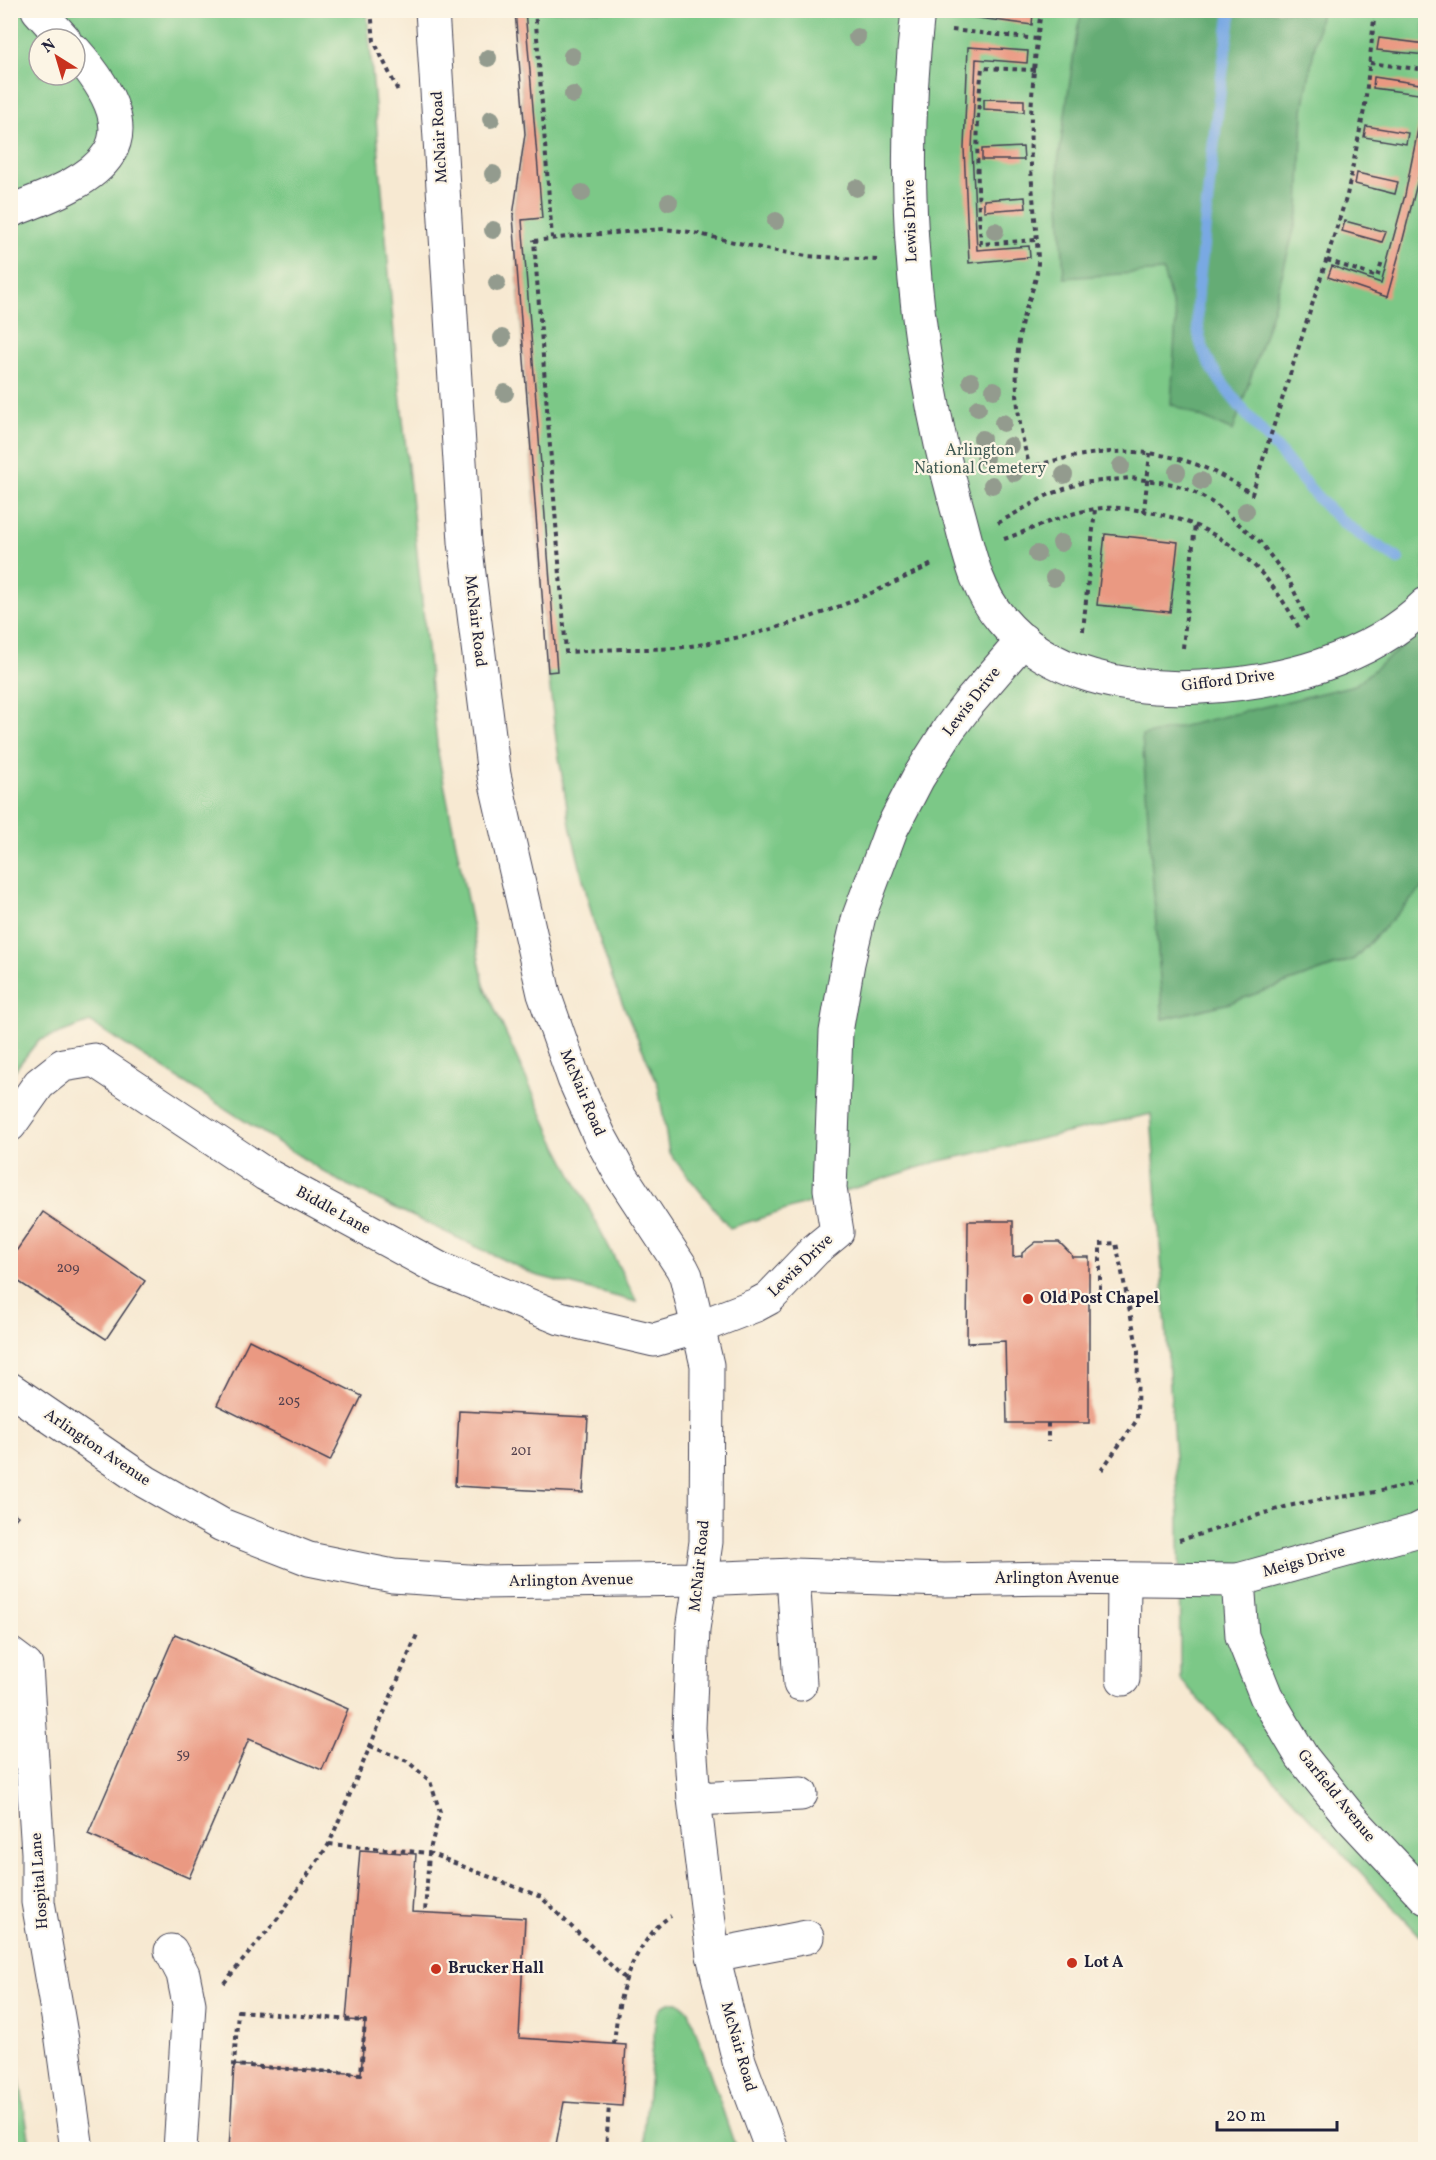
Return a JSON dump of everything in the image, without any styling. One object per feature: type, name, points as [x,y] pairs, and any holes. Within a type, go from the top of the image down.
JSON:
[{"type":"street","points":[[38,10],[53,27]]},
{"type":"street","name":"McNair Road","points":[[432,10],[465,542],[494,775],[544,994],[574,1079],[599,1136],[621,1175],[682,1268],[707,1365],[706,1542],[693,1629],[689,1728],[694,1799],[713,1955],[739,2061],[772,2150]]},
{"type":"street","name":"Lewis Drive","points":[[699,1327],[769,1298],[815,1250],[837,1232],[830,1189],[836,1032],[859,916],[891,830],[918,778],[968,704],[1023,640],[1004,623],[992,607],[976,575],[951,487],[926,371],[912,261],[908,141],[918,10]]},
{"type":"street","points":[[10,211],[53,196],[84,179],[99,168],[111,151],[116,137],[115,118],[108,97],[87,65]]},
{"type":"street","name":"Gifford Drive","points":[[1023,640],[1055,662],[1093,677],[1125,683],[1180,688],[1212,687],[1259,680],[1321,666],[1367,645],[1420,610]]},
{"type":"street","name":"Biddle Lane","points":[[10,1125],[39,1084],[63,1065],[94,1060],[265,1174],[440,1269],[560,1318],[654,1340],[699,1327]]},
{"type":"street","name":"Arlington Avenue","points":[[10,1389],[146,1482],[212,1520],[309,1559],[393,1576],[483,1582],[700,1580],[793,1575],[944,1580],[1179,1579]]},
{"type":"street","name":"Meigs Drive","points":[[1179,1579],[1238,1580],[1416,1531],[1425,1526]]},
{"type":"street","points":[[793,1575],[800,1684]]},
{"type":"street","points":[[1123,1678],[1124,1579]]},
{"type":"street","name":"Garfield Avenue","points":[[1238,1580],[1242,1636],[1266,1696],[1302,1757],[1351,1818],[1425,1898]]},
{"type":"street","name":"Hospital Lane","points":[[10,1654],[26,1666],[38,1853],[52,1904],[72,2042],[77,2150]]},
{"type":"street","points":[[694,1799],[801,1794]]},
{"type":"street","points":[[713,1955],[807,1937]]},
{"type":"street","points":[[171,1951],[183,1974],[189,2004],[180,2150]]},
{"type":"path","points":[[535,10],[552,238]]},
{"type":"path","points":[[1041,10],[1037,39],[1031,163],[1038,263],[1021,328],[1017,386],[1024,448],[1030,467],[1064,457],[1120,452],[1150,453],[1192,462],[1227,477],[1252,494],[1347,195],[1370,63],[1375,10]]},
{"type":"path","points":[[945,29],[1037,39]]},
{"type":"path","points":[[1370,63],[1425,70]]},
{"type":"path","points":[[1035,70],[982,68],[978,144],[981,244],[1036,240]]},
{"type":"path","points":[[884,260],[807,256],[690,232],[664,229],[534,241],[566,652],[659,649],[712,643],[789,626],[845,606],[943,559]]},
{"type":"path","points":[[1327,260],[1377,277],[1382,261]]},
{"type":"path","points":[[1144,511],[1150,453]]},
{"type":"path","points":[[998,524],[1038,500],[1071,486],[1116,479],[1167,482],[1190,490],[1221,509],[1252,534],[1274,558],[1289,580],[1309,624]]},
{"type":"path","points":[[1003,539],[1048,521],[1095,509],[1118,508],[1183,519],[1226,541],[1254,565],[1270,583],[1299,628]]},
{"type":"path","points":[[1083,631],[1095,509]]},
{"type":"path","points":[[1183,648],[1195,524]]},
{"type":"path","points":[[1100,1289],[1100,1244],[1116,1243],[1138,1352],[1137,1420],[1100,1472]]},
{"type":"path","points":[[1048,1423],[1048,1442]]},
{"type":"path","points":[[1179,1540],[1215,1531],[1286,1507],[1359,1495],[1425,1479]]},
{"type":"path","points":[[189,2004],[222,1985],[278,1918],[329,1844],[417,1632]]},
{"type":"path","points":[[370,1746],[407,1761],[430,1781],[440,1812],[429,1853],[425,1913]]},
{"type":"path","points":[[329,1844],[429,1853],[541,1897],[625,1980]]},
{"type":"path","points":[[614,2044],[617,2010],[625,1980],[635,1956],[661,1921],[675,1913]]},
{"type":"path","points":[[238,2011],[365,2021],[361,2074],[234,2065],[234,2060],[238,2011]]},
{"type":"path","points":[[224,2059],[234,2060]]},
{"type":"path","points":[[606,2150],[609,2105]]},
{"type":"green space","points":[[11,11],[367,11],[394,334],[438,753],[484,985],[554,1140],[637,1302],[535,1275],[337,1180],[90,1022],[38,1041],[11,1075]]},
{"type":"green space","name":"Arlington National Cemetery","points":[[515,11],[1425,11],[1425,1941],[1180,1679],[1179,1515],[1151,1114],[936,1162],[730,1228],[669,1153],[658,1085],[615,986],[593,920],[570,825],[556,739],[548,672],[513,216],[525,134]]},
{"type":"green space","points":[[1083,11],[1321,11],[1303,110],[1299,211],[1273,309],[1233,431],[1171,404],[1176,318],[1163,271],[1064,278],[1058,163],[1078,26]]},
{"type":"green space","points":[[1425,628],[1425,885],[1354,959],[1230,1003],[1163,1019],[1142,736],[1355,685]]},
{"type":"green space","points":[[671,2002],[678,2002],[689,2011],[736,2149],[646,2149],[644,2132],[656,2016],[661,2007]]},
{"type":"green space","points":[[11,2028],[31,2149],[11,2149]]},
{"type":"building","points":[[515,10],[525,10],[542,218],[522,220],[557,671],[548,672],[513,216],[525,134]]},
{"type":"building","points":[[972,10],[1009,10],[1033,13],[1032,25],[971,17]]},
{"type":"building","points":[[1379,38],[1426,44],[1426,55],[1377,50]]},
{"type":"building","points":[[968,47],[1028,51],[1027,63],[976,59],[972,150],[977,250],[1029,246],[1030,257],[969,263],[964,148]]},
{"type":"building","points":[[1374,77],[1426,85],[1426,95],[1373,88]]},
{"type":"building","points":[[984,99],[1024,100],[1024,112],[984,109]]},
{"type":"building","points":[[1424,99],[1426,148],[1387,297],[1328,277],[1332,266],[1381,283],[1405,195]]},
{"type":"building","points":[[1366,126],[1408,133],[1406,144],[1364,137]]},
{"type":"building","points":[[1023,147],[1024,160],[982,160],[982,149]]},
{"type":"building","points":[[1357,173],[1398,182],[1395,194],[1355,184]]},
{"type":"building","points":[[1025,197],[1026,208],[984,211],[984,200]]},
{"type":"building","points":[[1345,221],[1386,232],[1382,242],[1342,231]]},
{"type":"building","points":[[1105,534],[1178,542],[1170,612],[1097,605]]},
{"type":"building","points":[[43,1212],[145,1281],[106,1339],[10,1276],[10,1260]]},
{"type":"building","name":"Old Post Chapel","points":[[968,1221],[1013,1221],[1013,1257],[1022,1256],[1022,1253],[1036,1242],[1059,1242],[1072,1257],[1089,1257],[1089,1423],[1007,1423],[1005,1341],[967,1343]]},
{"type":"building","points":[[249,1340],[362,1396],[330,1461],[217,1405]]},
{"type":"building","points":[[459,1411],[588,1417],[583,1493],[455,1486]]},
{"type":"building","points":[[10,1510],[18,1516],[10,1525]]},
{"type":"building","points":[[175,1634],[348,1709],[322,1770],[249,1739],[189,1878],[88,1834]]},
{"type":"building","name":"Brucker Hall","points":[[360,1850],[416,1854],[412,1912],[525,1918],[519,2038],[626,2045],[622,2106],[564,2102],[555,2150],[229,2150],[234,2065],[361,2074],[365,2021],[346,2020]]},
{"type":"waterway","points":[[1231,10],[1198,288],[1197,314],[1200,340],[1213,370],[1224,386],[1315,494],[1350,528],[1398,559]]},
{"type":"place","name":"Old Post Chapel","points":[[1028,1299]]},
{"type":"place","name":"Lot A","points":[[1072,1963]]},
{"type":"place","name":"Brucker Hall","points":[[436,1969]]}]
